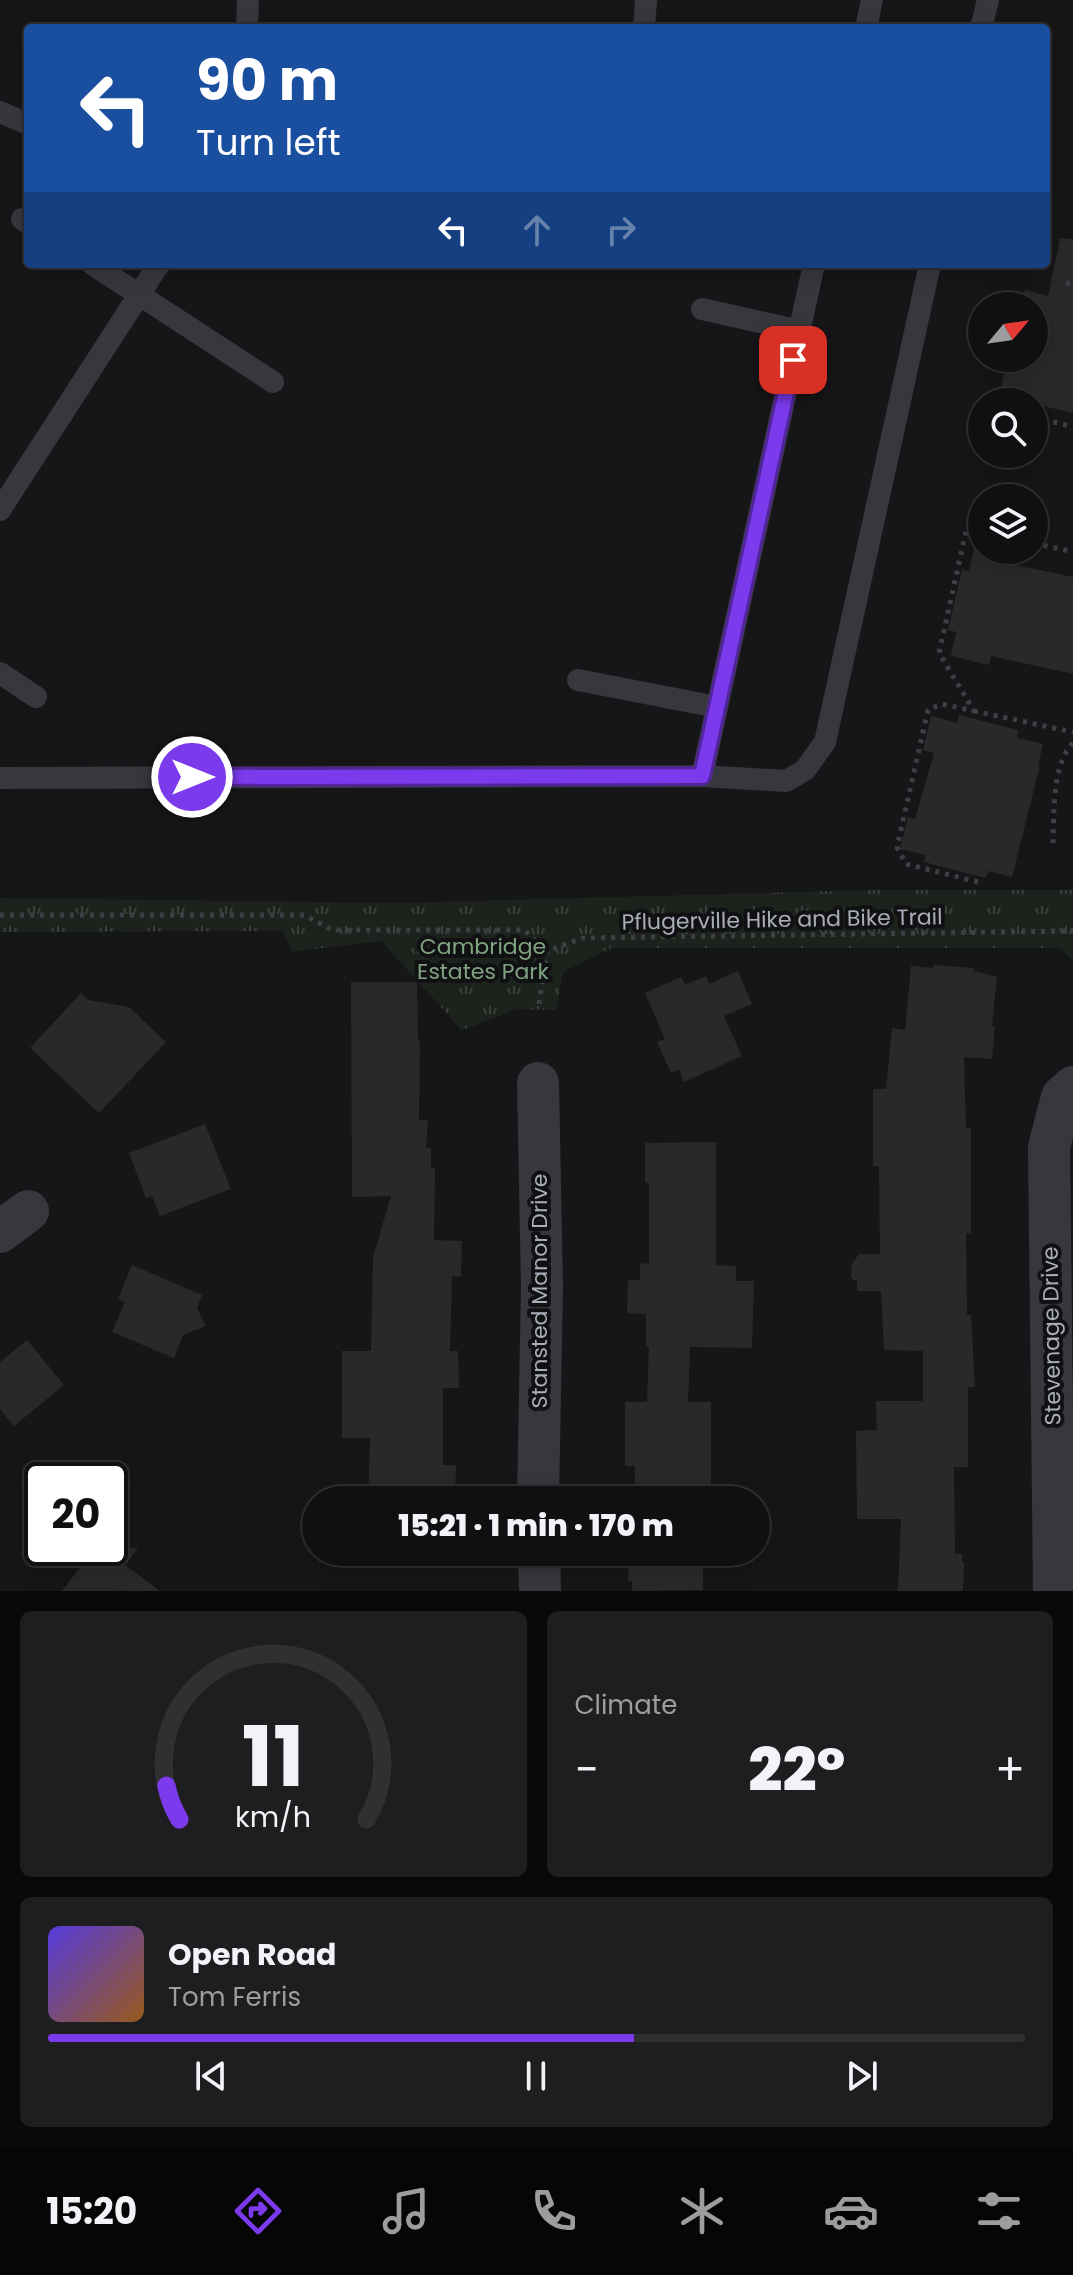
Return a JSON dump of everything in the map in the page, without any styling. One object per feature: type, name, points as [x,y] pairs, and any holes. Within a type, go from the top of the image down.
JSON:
[{"type":"street","name":"Stansted Manor Drive","points":[[538,1083],[542,1287],[538,1486]]},
{"type":"street","name":"Stevenage Drive","points":[[1054,1591],[1049,1147],[1062,1097],[1073,1087]]},
{"type":"street","points":[[539,1566],[540,1591]]},
{"type":"lane","points":[[247,24],[248,0]]},
{"type":"lane","points":[[644,24],[646,0]]},
{"type":"lane","points":[[867,24],[872,0]]},
{"type":"lane","points":[[982,24],[988,0]]},
{"type":"lane","points":[[0,112],[24,122]]},
{"type":"lane","points":[[98,268],[273,382]]},
{"type":"lane","points":[[0,510],[157,268]]},
{"type":"lane","points":[[702,776],[813,268]]},
{"type":"lane","points":[[0,778],[702,776],[786,781],[805,770],[825,742],[929,268]]},
{"type":"lane","points":[[702,309],[800,331]]},
{"type":"lane","points":[[0,673],[36,697]]},
{"type":"lane","points":[[578,680],[717,707]]},
{"type":"path","points":[[1066,283],[1073,285]]},
{"type":"path","points":[[1048,421],[1073,427]]},
{"type":"path","points":[[968,527],[939,653],[974,711]]},
{"type":"path","points":[[1048,546],[1073,552]]},
{"type":"path","points":[[978,882],[906,864],[897,847],[928,710],[942,704],[1073,732]]},
{"type":"path","points":[[1053,843],[1055,797],[1065,751],[1073,743]]},
{"type":"path","points":[[0,915],[304,915],[332,930],[524,930],[547,951],[539,1004]]},
{"type":"path","name":"Pflugerville Hike and Bike Trail","points":[[547,951],[583,938],[1073,931]]},
{"type":"green space","name":"Cambridge Estates Park","points":[[874,890],[1073,890],[1073,960],[1060,948],[611,948],[563,972],[556,1010],[517,1009],[462,1030],[381,941],[292,952],[283,931],[0,932],[0,898],[398,903]]},
{"type":"building","points":[[1060,238],[1073,239],[1073,413],[1048,407],[1048,388],[1001,388],[1005,372],[1048,372],[1048,296]]},
{"type":"building","points":[[971,564],[1011,564],[1073,577],[1073,674],[991,656],[989,665],[951,656],[956,632],[948,630],[962,570],[969,571]]},
{"type":"building","points":[[959,715],[1018,730],[1017,738],[1043,744],[1012,877],[988,871],[986,878],[924,862],[926,855],[900,849],[908,817],[915,819],[934,753],[923,750],[931,716],[957,723]]},
{"type":"building","points":[[933,965],[974,968],[974,971],[997,977],[992,1059],[964,1057],[966,1128],[971,1128],[971,1233],[966,1233],[967,1315],[971,1315],[975,1387],[968,1387],[968,1467],[954,1467],[955,1554],[962,1554],[964,1562],[963,1591],[898,1591],[901,1519],[857,1519],[856,1431],[877,1430],[876,1401],[923,1401],[923,1351],[884,1350],[881,1291],[857,1291],[857,1282],[851,1278],[852,1264],[859,1254],[880,1254],[879,1166],[873,1166],[873,1089],[886,1089],[892,1028],[905,1030],[911,966],[933,968]]},
{"type":"building","points":[[738,971],[752,1004],[724,1016],[742,1056],[684,1082],[679,1069],[671,1073],[657,1042],[665,1039],[645,993],[681,977],[685,985],[706,976],[709,984]]},
{"type":"building","points":[[351,982],[417,982],[419,1120],[428,1120],[426,1148],[431,1148],[431,1168],[435,1168],[434,1240],[462,1241],[461,1277],[452,1276],[450,1351],[458,1351],[459,1388],[443,1388],[443,1465],[456,1465],[455,1486],[368,1486],[370,1438],[342,1438],[342,1351],[371,1351],[373,1257],[391,1196],[352,1197]]},
{"type":"building","points":[[81,993],[88,1000],[129,1007],[166,1042],[99,1113],[30,1048]]},
{"type":"building","points":[[205,1124],[231,1189],[160,1216],[152,1196],[146,1198],[129,1153]]},
{"type":"building","points":[[716,1142],[716,1265],[736,1266],[736,1281],[754,1281],[752,1348],[690,1347],[688,1402],[711,1402],[711,1486],[635,1486],[635,1466],[625,1466],[625,1402],[647,1402],[649,1347],[646,1347],[646,1314],[627,1313],[628,1280],[640,1280],[640,1263],[649,1264],[649,1183],[645,1183],[645,1143]]},
{"type":"building","points":[[132,1265],[202,1295],[197,1308],[206,1326],[183,1335],[174,1358],[112,1332],[125,1302],[118,1299]]},
{"type":"building","points":[[27,1340],[64,1385],[14,1426],[0,1409],[0,1362]]},
{"type":"building","points":[[128,1548],[138,1548],[128,1561]]},
{"type":"building","points":[[81,1566],[126,1566],[160,1591],[62,1591]]},
{"type":"building","points":[[629,1566],[703,1566],[703,1590],[632,1591],[632,1581],[628,1581]]},
{"type":"route","points":[[192,777],[702,776],[793,360]]}]
